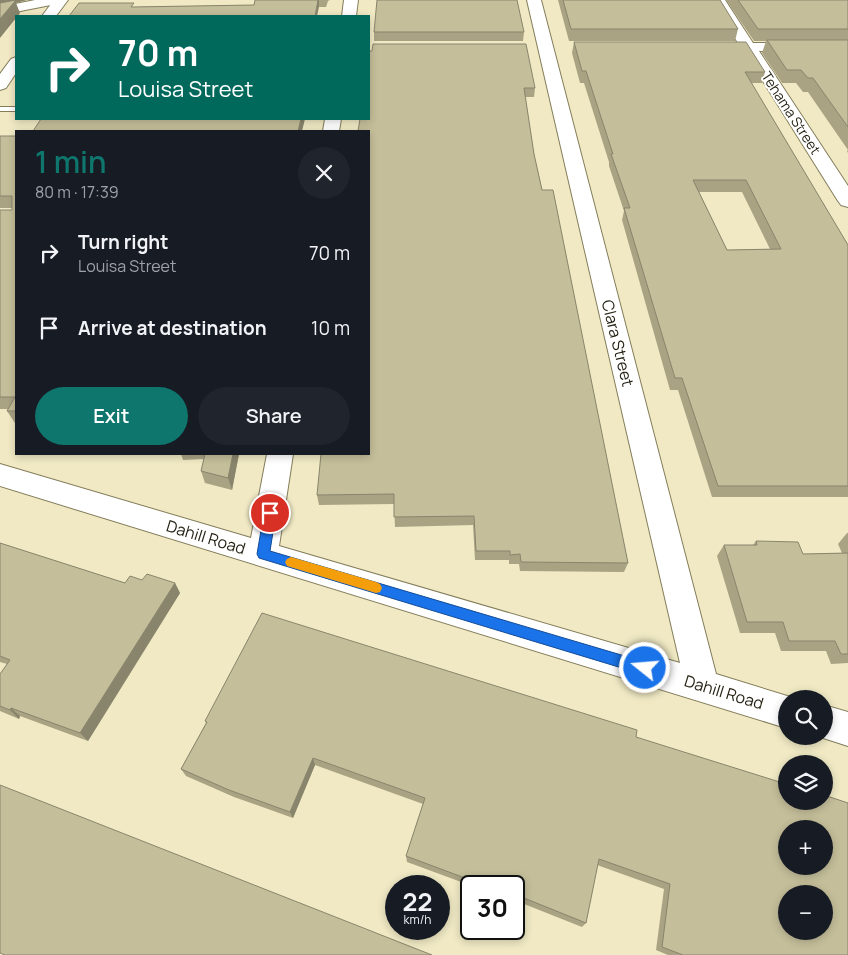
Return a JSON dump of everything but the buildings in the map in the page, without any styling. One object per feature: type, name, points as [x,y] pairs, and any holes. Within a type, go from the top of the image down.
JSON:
[{"type":"street","points":[[0,11],[56,0]]},
{"type":"street","points":[[50,15],[61,0]]},
{"type":"street","points":[[349,15],[351,0]]},
{"type":"street","name":"Clara Street","points":[[534,0],[702,686]]},
{"type":"street","name":"Tehama Street","points":[[718,0],[848,201]]},
{"type":"street","points":[[693,47],[848,47]]},
{"type":"street","points":[[0,85],[15,63]]},
{"type":"street","points":[[263,554],[280,455]]},
{"type":"street","name":"Dahill Road","points":[[0,475],[778,709]]},
{"type":"street","points":[[833,725],[848,729]]},
{"type":"lane","points":[[0,109],[15,109]]},
{"type":"slow traffic","points":[[291,562],[376,588]]},
{"type":"route","points":[[270,513],[263,554],[645,668]]}]
